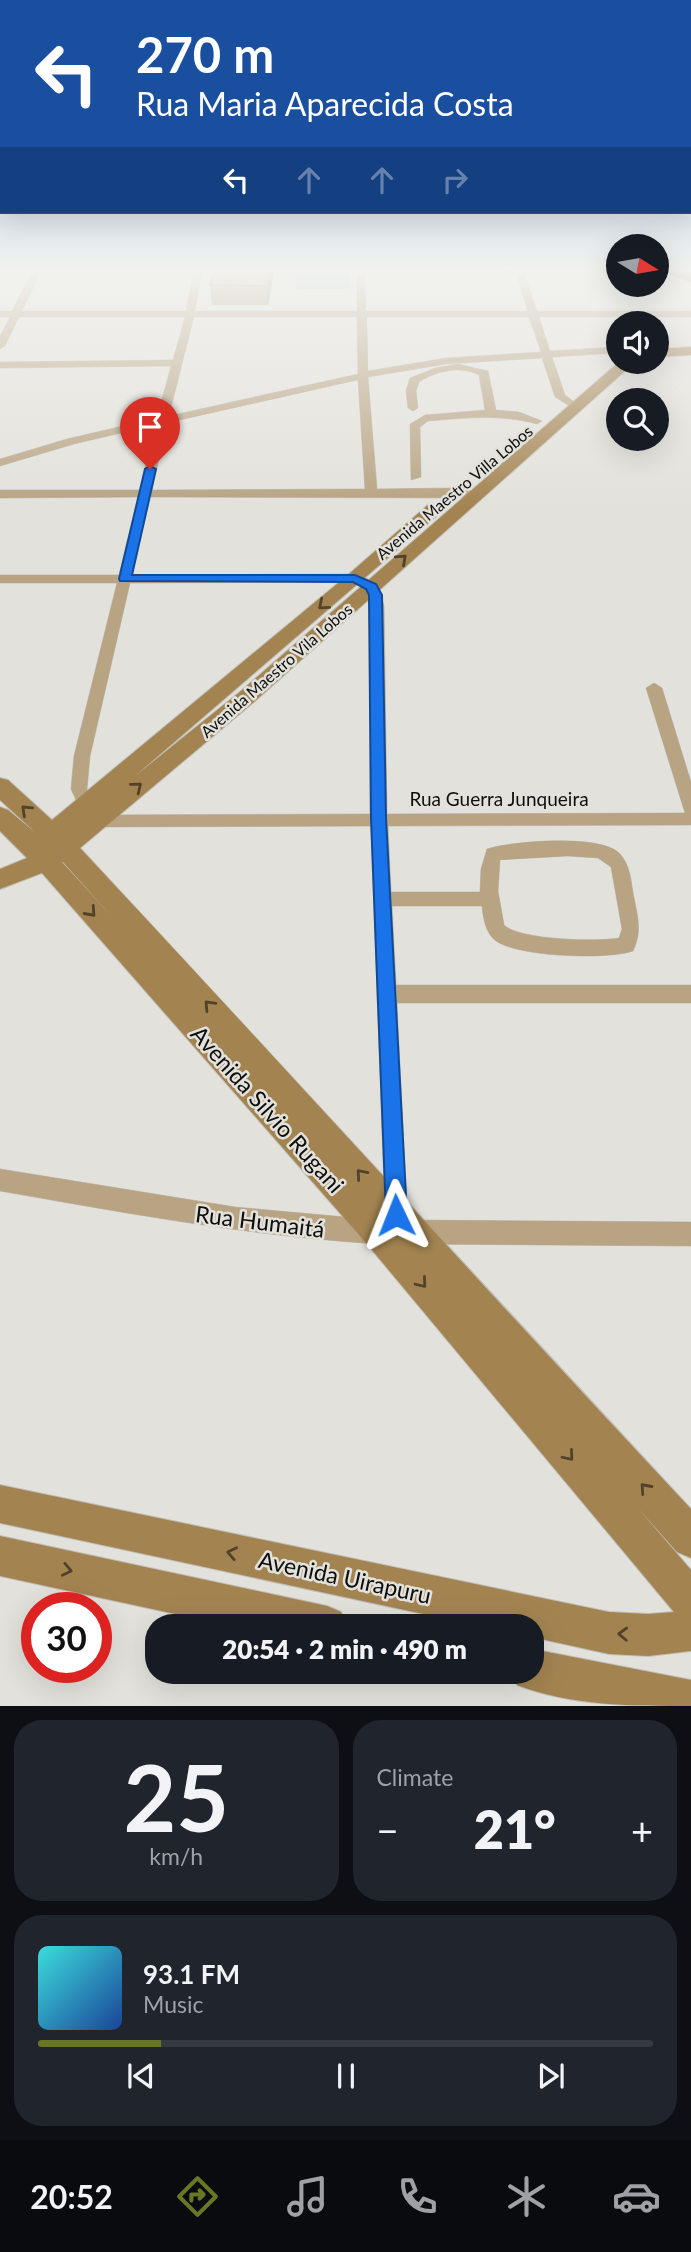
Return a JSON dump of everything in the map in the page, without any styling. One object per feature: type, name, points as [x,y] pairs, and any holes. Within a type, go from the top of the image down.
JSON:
[{"type":"street","points":[[91,813],[79,789],[82,756],[181,350]]},
{"type":"street","points":[[363,350],[371,493]]},
{"type":"street","points":[[545,350],[569,404]]},
{"type":"street","points":[[0,463],[71,441],[427,363],[606,353]]},
{"type":"street","points":[[0,365],[177,363]]},
{"type":"street","name":"Avenida Maestro Villa Lobos","points":[[363,582],[453,492],[537,421],[569,404],[606,365]]},
{"type":"street","points":[[413,408],[411,391],[414,380],[425,373],[466,368],[484,373],[491,413]]},
{"type":"street","name":"Avenida Maestro Vila Lobos","points":[[49,848],[91,813],[248,696],[363,582],[474,495],[569,404],[611,374]]},
{"type":"street","points":[[415,477],[414,426],[425,418],[491,413],[519,415],[537,421]]},
{"type":"street","points":[[0,494],[453,492],[474,495]]},
{"type":"street","points":[[0,579],[363,582],[377,606],[379,818],[395,1226]]},
{"type":"street","points":[[654,688],[691,808]]},
{"type":"street","name":"Avenida Silvio Rugani","points":[[0,786],[49,848],[395,1226],[691,1538]]},
{"type":"street","name":"Rua Guerra Junqueira","points":[[91,813],[379,818],[691,819]]},
{"type":"street","name":"Avenida Silvio Rugani","points":[[0,817],[49,848]]},
{"type":"street","points":[[0,879],[49,848]]},
{"type":"street","points":[[515,850],[599,851],[611,855],[619,865],[631,929],[626,945],[610,949],[509,939],[500,934],[494,924],[491,899],[488,863],[493,854],[515,850]]},
{"type":"street","points":[[382,899],[491,899]]},
{"type":"street","points":[[388,994],[691,994]]},
{"type":"street","name":"Rua Humaitá","points":[[0,1180],[220,1217],[312,1229],[395,1226],[691,1234]]},
{"type":"street","name":"Avenida Silvio Rugani","points":[[395,1226],[691,1601]]},
{"type":"street","name":"Avenida Uirapuru","points":[[0,1504],[609,1633],[691,1631]]},
{"type":"street","points":[[0,1556],[271,1614]]},
{"type":"street","points":[[544,1672],[691,1701]]},
{"type":"route","points":[[150,469],[125,579],[355,578],[372,586],[375,595],[379,818],[396,1215]]}]
